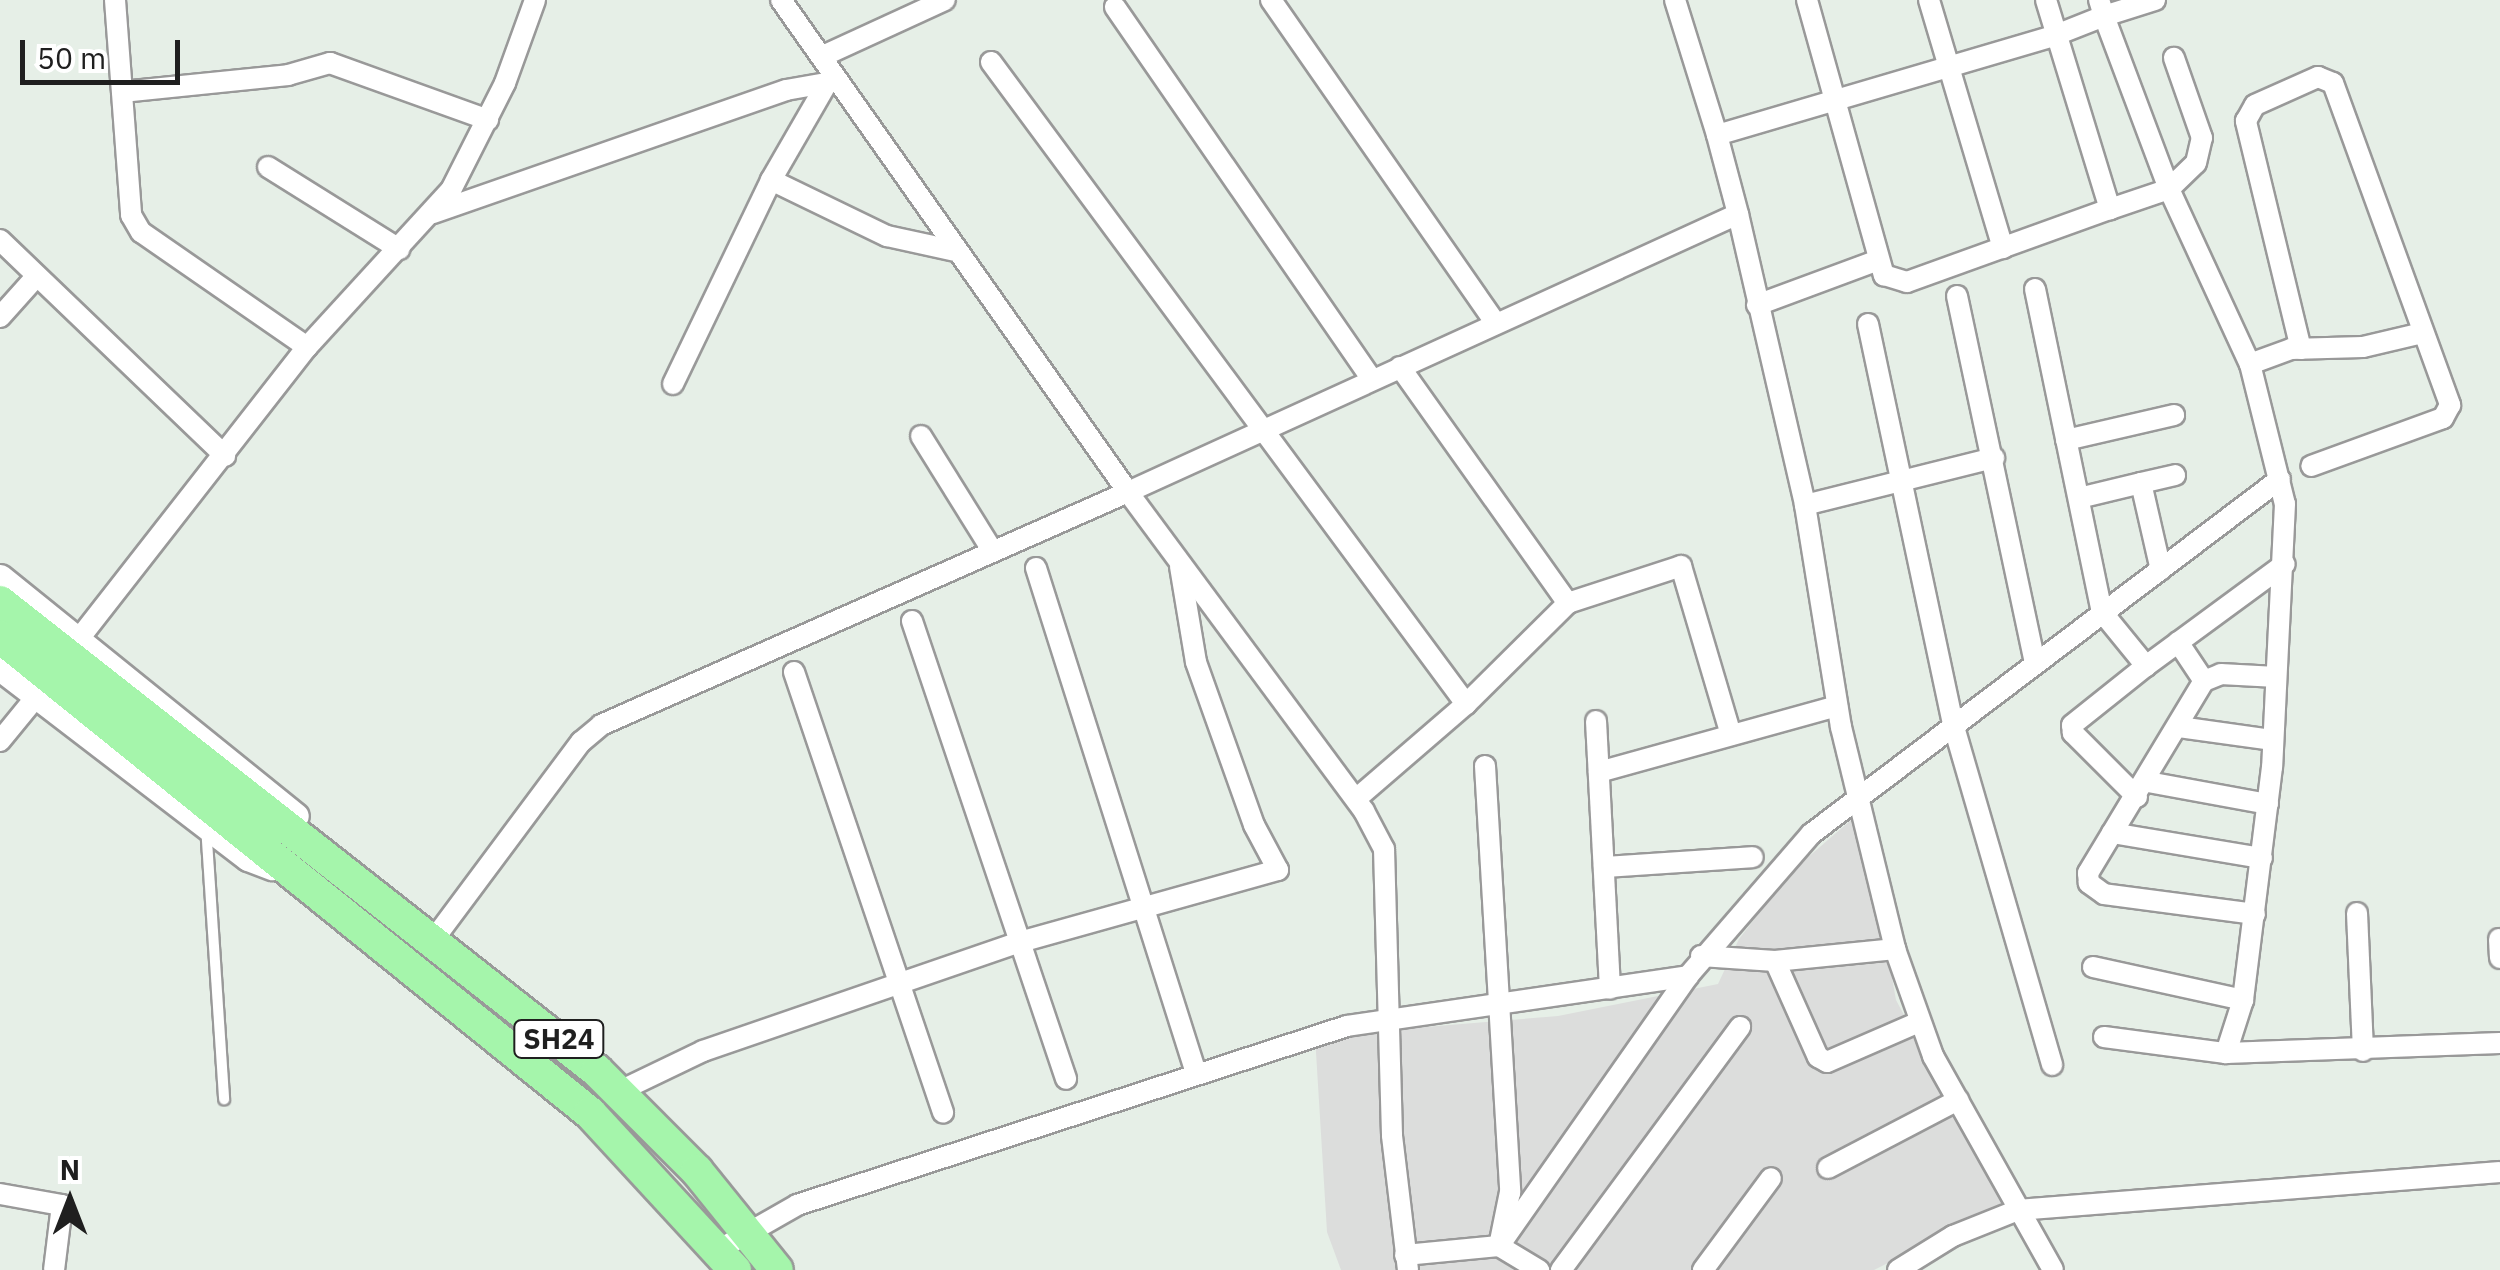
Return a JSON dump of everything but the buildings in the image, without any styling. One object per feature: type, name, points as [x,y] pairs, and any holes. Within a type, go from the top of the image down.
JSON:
[{"type":"main road","name":"SH24","points":[[0,602],[310,840],[620,1091],[734,1250]]},
{"type":"main road","name":"SH24","points":[[0,637],[214,821],[291,874],[590,1113],[734,1250],[777,1270]]},
{"type":"street","points":[[115,0],[131,216],[141,232],[307,347]]},
{"type":"street","points":[[781,0],[827,71],[1128,492],[1356,800],[1384,849],[1386,1015],[1406,1263],[1499,1246],[1539,1270]]},
{"type":"street","points":[[432,213],[786,90],[827,71],[945,0]]},
{"type":"street","points":[[1271,0],[1496,324]]},
{"type":"street","points":[[1675,0],[1738,214],[1804,505],[1838,706],[1895,949],[1919,1022],[2053,1270]]},
{"type":"street","points":[[1807,0],[1876,261],[1884,275],[1907,282],[2169,189],[2196,163],[2202,138],[2174,58]]},
{"type":"street","points":[[1930,0],[1946,68],[2003,248]]},
{"type":"street","points":[[2046,0],[2110,209]]},
{"type":"street","points":[[1717,135],[2056,35],[2101,8],[2156,0]]},
{"type":"street","points":[[78,640],[307,347],[452,190],[488,120],[531,1]]},
{"type":"street","points":[[1115,6],[1372,380]]},
{"type":"street","points":[[2101,8],[2169,189],[2250,364],[2280,479],[2285,564],[2268,804],[2243,1000],[2226,1052]]},
{"type":"street","points":[[991,62],[1259,430],[1466,704]]},
{"type":"street","points":[[122,92],[288,76],[330,63],[488,120]]},
{"type":"street","points":[[673,384],[827,71]]},
{"type":"street","points":[[2301,348],[2246,121],[2255,105],[2318,77],[2334,83],[2422,332],[2448,393],[2448,413],[2311,466]]},
{"type":"street","points":[[268,166],[399,249]]},
{"type":"street","points":[[771,180],[887,236],[956,252]]},
{"type":"street","points":[[434,939],[581,742],[601,725],[1128,492],[1738,214]]},
{"type":"street","points":[[0,240],[34,278],[225,456]]},
{"type":"street","points":[[1758,305],[1876,261]]},
{"type":"street","points":[[0,317],[34,278]]},
{"type":"street","points":[[2035,289],[2102,612],[2146,666]]},
{"type":"street","points":[[1957,296],[2034,659]]},
{"type":"street","points":[[1868,324],[1954,728],[2052,1065]]},
{"type":"street","points":[[2250,364],[2301,348],[2363,347],[2422,332]]},
{"type":"street","points":[[1400,367],[1568,603]]},
{"type":"street","points":[[2066,440],[2174,415]]},
{"type":"street","points":[[922,436],[992,550]]},
{"type":"street","points":[[1804,505],[1994,458]]},
{"type":"street","points":[[2079,498],[2175,475]]},
{"type":"street","points":[[1499,1246],[1701,956],[1788,854],[1954,728],[2034,659],[2161,570],[2280,479]]},
{"type":"street","points":[[2142,483],[2161,570]]},
{"type":"street","points":[[620,1091],[678,1060],[1020,942],[1278,870],[1254,825],[1196,662],[1180,564]]},
{"type":"street","points":[[2268,804],[2142,790],[2073,733],[2072,724],[2285,564]]},
{"type":"street","points":[[1356,800],[1466,704],[1568,603],[1682,566],[1730,735]]},
{"type":"street","points":[[1036,568],[1196,1072]]},
{"type":"street","points":[[0,577],[289,808],[310,840]]},
{"type":"street","points":[[912,621],[1066,1079]]},
{"type":"street","points":[[2178,642],[2204,681]]},
{"type":"street","points":[[0,668],[214,821]]},
{"type":"street","points":[[794,672],[943,1112]]},
{"type":"street","points":[[2255,914],[2095,890],[2088,873],[2142,790],[2204,681],[2221,674],[2276,677]]},
{"type":"street","points":[[0,741],[36,697]]},
{"type":"street","points":[[1599,772],[1838,706]]},
{"type":"street","points":[[1596,721],[1610,989]]},
{"type":"street","points":[[2179,727],[2273,740]]},
{"type":"street","points":[[1485,766],[1510,1192],[1499,1246]]},
{"type":"street","points":[[2112,833],[2262,858]]},
{"type":"street","points":[[1604,867],[1754,856]]},
{"type":"street","points":[[2357,913],[2363,1051]]},
{"type":"street","points":[[2500,940],[2500,958]]},
{"type":"street","points":[[1701,956],[1775,961],[1895,949]]},
{"type":"street","points":[[1775,961],[1818,1057],[1827,1062],[1919,1022]]},
{"type":"street","points":[[2092,967],[2243,1000]]},
{"type":"street","points":[[734,1250],[797,1205],[1196,1072],[1386,1015],[1688,976]]},
{"type":"street","points":[[1561,1270],[1740,1027]]},
{"type":"street","points":[[2104,1037],[2226,1052],[2363,1051],[2500,1043]]},
{"type":"street","points":[[1828,1168],[1958,1100]]},
{"type":"street","points":[[1898,1270],[1953,1236],[2018,1210],[2500,1172]]},
{"type":"street","points":[[1703,1270],[1771,1178]]},
{"type":"street","points":[[1,1198],[62,1205],[54,1270]]},
{"type":"lane","points":[[214,821],[224,1099]]},
{"type":"shaded area","points":[[1851,820],[1864,821],[1896,1000],[2005,1204],[1874,1270],[1341,1270],[1327,1232],[1315,1036],[1558,1016],[1718,984],[1739,939],[1791,872]]}]
